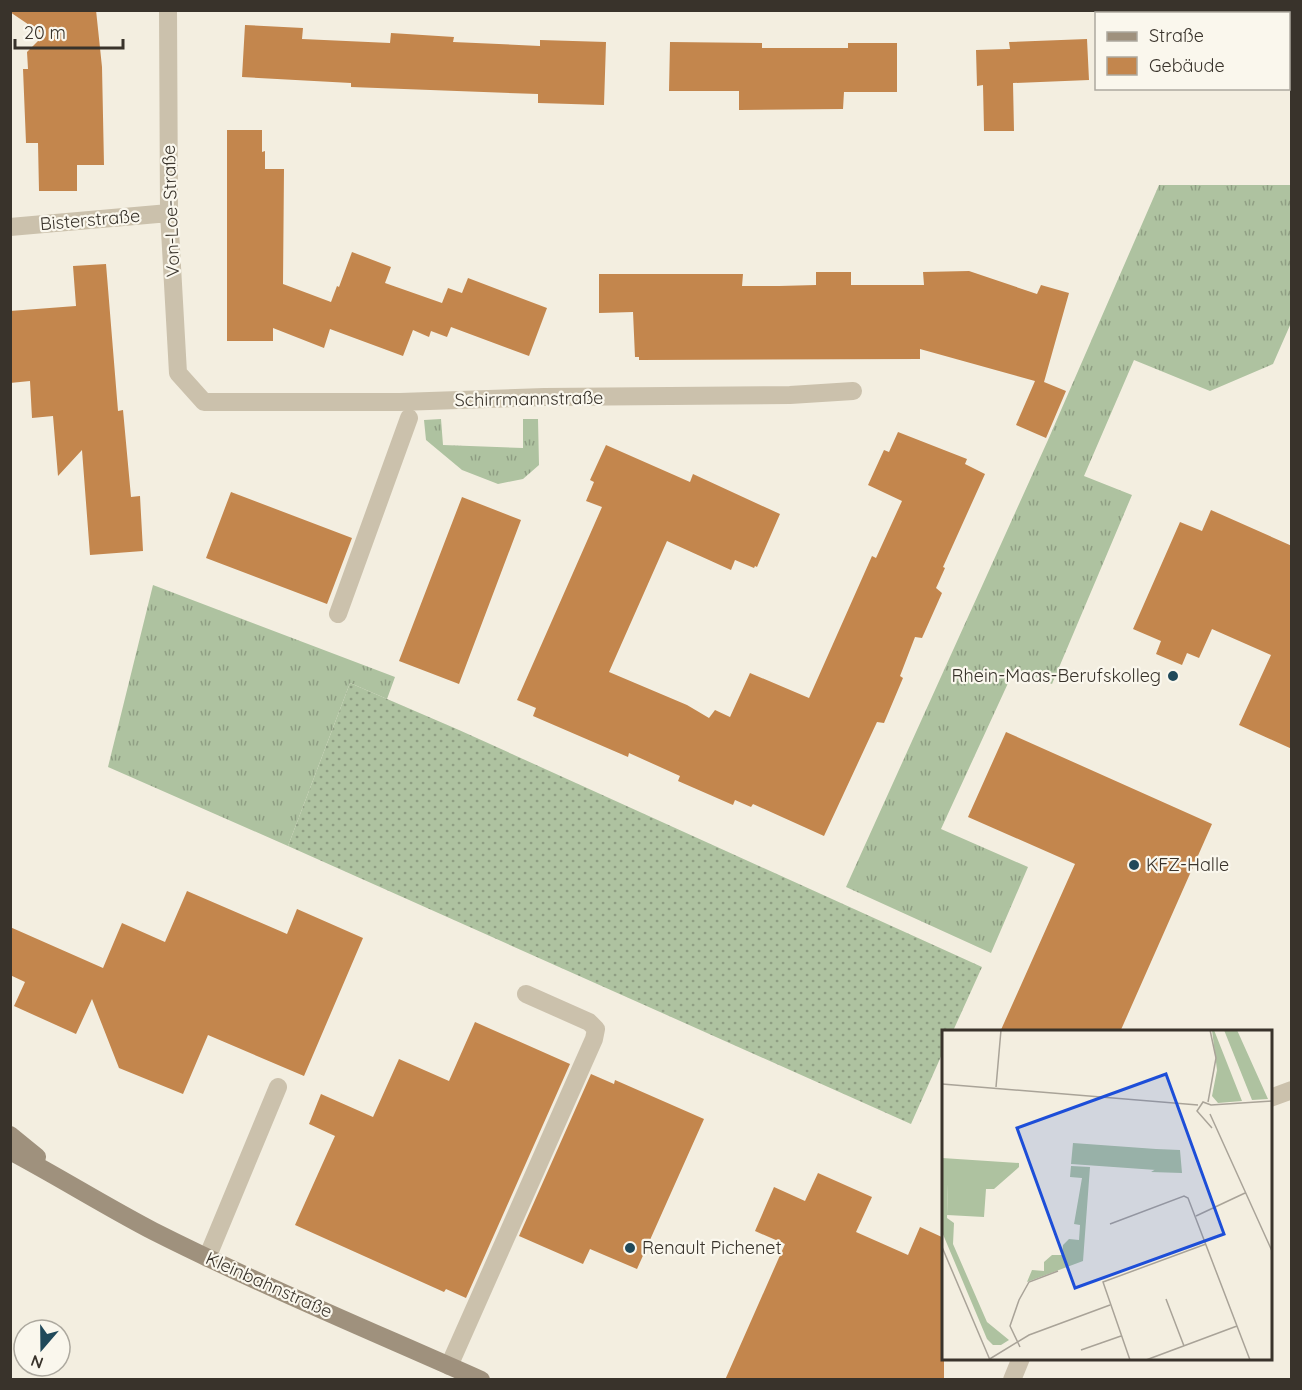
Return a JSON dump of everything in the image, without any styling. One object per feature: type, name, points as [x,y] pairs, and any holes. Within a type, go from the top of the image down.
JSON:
[{"type":"street","name":"Von-Loe-Straße","points":[[168,10],[169,213],[178,373],[204,402]]},
{"type":"street","name":"Bisterstraße","points":[[10,227],[169,213]]},
{"type":"street","name":"Schirrmannstraße","points":[[204,402],[400,402],[790,395],[853,391]]},
{"type":"street","points":[[338,614],[409,418]]},
{"type":"street","points":[[449,1366],[594,1039],[596,1029],[589,1022],[526,994]]},
{"type":"street","points":[[207,1257],[278,1087]]},
{"type":"street","points":[[1272,1097],[1292,1090]]},
{"type":"street","name":"Kleinbahnstraße","points":[[10,1135],[63,1179]]},
{"type":"street","name":"Kleinbahnstraße","points":[[10,1151],[102,1203],[207,1257],[481,1380]]},
{"type":"street","points":[[1012,1380],[1021,1360]]},
{"type":"green space","points":[[1159,185],[1291,185],[1291,323],[1273,364],[1210,391],[1134,360],[1084,476],[1132,495],[1052,684],[1015,668],[941,829],[1028,867],[991,953],[846,887],[1048,440]]},
{"type":"green space","points":[[441,419],[443,445],[523,448],[523,419],[538,419],[539,465],[523,479],[498,484],[462,470],[426,440],[424,420]]},
{"type":"green space","points":[[153,585],[395,677],[387,699],[350,683],[288,846],[108,767]]},
{"type":"green space","points":[[350,683],[459,730],[982,967],[953,1030],[942,1030],[942,1054],[911,1124],[288,846]]},
{"type":"building","points":[[10,10],[96,10],[102,67],[104,165],[77,165],[77,191],[39,191],[38,143],[26,143],[23,69],[28,69],[27,52],[44,35]]},
{"type":"building","points":[[245,25],[303,28],[302,39],[390,43],[391,33],[454,37],[453,42],[540,46],[540,40],[606,42],[604,105],[538,103],[538,94],[351,87],[351,83],[242,77]]},
{"type":"building","points":[[1087,39],[1089,80],[1013,83],[1014,131],[984,131],[983,85],[977,86],[976,50],[1010,49],[1009,42]]},
{"type":"building","points":[[670,42],[762,43],[762,48],[848,48],[848,43],[897,43],[897,92],[844,92],[843,109],[739,110],[739,91],[669,91]]},
{"type":"building","points":[[227,130],[262,130],[265,169],[284,169],[283,284],[331,302],[352,252],[391,267],[385,283],[442,303],[448,288],[462,293],[468,278],[547,308],[529,356],[451,327],[447,337],[431,331],[429,337],[413,330],[403,356],[330,329],[324,348],[273,328],[273,341],[227,341]]},
{"type":"building","points":[[106,264],[118,411],[123,410],[131,497],[140,496],[143,551],[90,555],[82,450],[58,476],[53,416],[32,418],[30,381],[10,383],[10,311],[76,306],[73,266]]},
{"type":"building","points":[[969,271],[1037,294],[1041,285],[1069,293],[1044,382],[1066,391],[1046,438],[1016,425],[1035,381],[920,349],[920,359],[639,360],[639,357],[635,357],[633,312],[599,313],[599,274],[743,274],[742,286],[779,286],[816,285],[816,272],[851,272],[851,285],[924,285],[923,272]]},
{"type":"building","points":[[898,432],[967,459],[965,464],[985,474],[943,567],[945,568],[936,588],[942,593],[922,638],[915,637],[900,676],[903,678],[884,723],[877,722],[824,836],[753,804],[751,807],[735,800],[733,805],[678,781],[680,776],[629,753],[628,757],[533,716],[536,708],[517,700],[602,507],[586,501],[594,482],[590,480],[606,445],[690,482],[693,474],[780,514],[757,567],[754,568],[735,560],[731,570],[667,541],[609,672],[687,705],[709,718],[715,710],[730,717],[750,673],[809,698],[872,556],[876,558],[902,501],[868,485],[884,450],[889,452]]},
{"type":"building","points":[[231,492],[352,538],[327,604],[206,558]]},
{"type":"building","points":[[462,497],[521,520],[459,684],[399,661]]},
{"type":"building","points":[[1211,510],[1292,546],[1292,749],[1239,725],[1271,655],[1212,629],[1199,658],[1187,653],[1182,665],[1156,654],[1161,641],[1133,629],[1180,522],[1202,531]]},
{"type":"building","name":"KFZ-Halle","points":[[1006,732],[1212,824],[1121,1030],[1001,1030],[1075,864],[968,817]]},
{"type":"building","points":[[187,891],[287,934],[297,909],[363,938],[304,1076],[208,1035],[183,1094],[119,1068],[92,999],[76,1034],[14,1006],[25,982],[10,975],[10,927],[103,968],[122,923],[165,942]]},
{"type":"building","points":[[475,1022],[570,1064],[466,1298],[446,1289],[444,1292],[295,1225],[335,1136],[309,1124],[321,1094],[373,1117],[399,1059],[449,1081]]},
{"type":"building","points":[[591,1074],[614,1084],[615,1080],[704,1119],[637,1269],[590,1249],[583,1264],[519,1236]]},
{"type":"building","points":[[818,1173],[872,1197],[856,1232],[908,1255],[920,1227],[942,1237],[944,1380],[725,1380],[785,1244],[755,1231],[774,1187],[805,1201]]},
{"type":"place","name":"Rhein-Maas-Berufskolleg","points":[[1173,676]]},
{"type":"place","name":"KFZ-Halle","points":[[1134,865]]},
{"type":"place","name":"Renault Pichenet","points":[[630,1248]]}]
